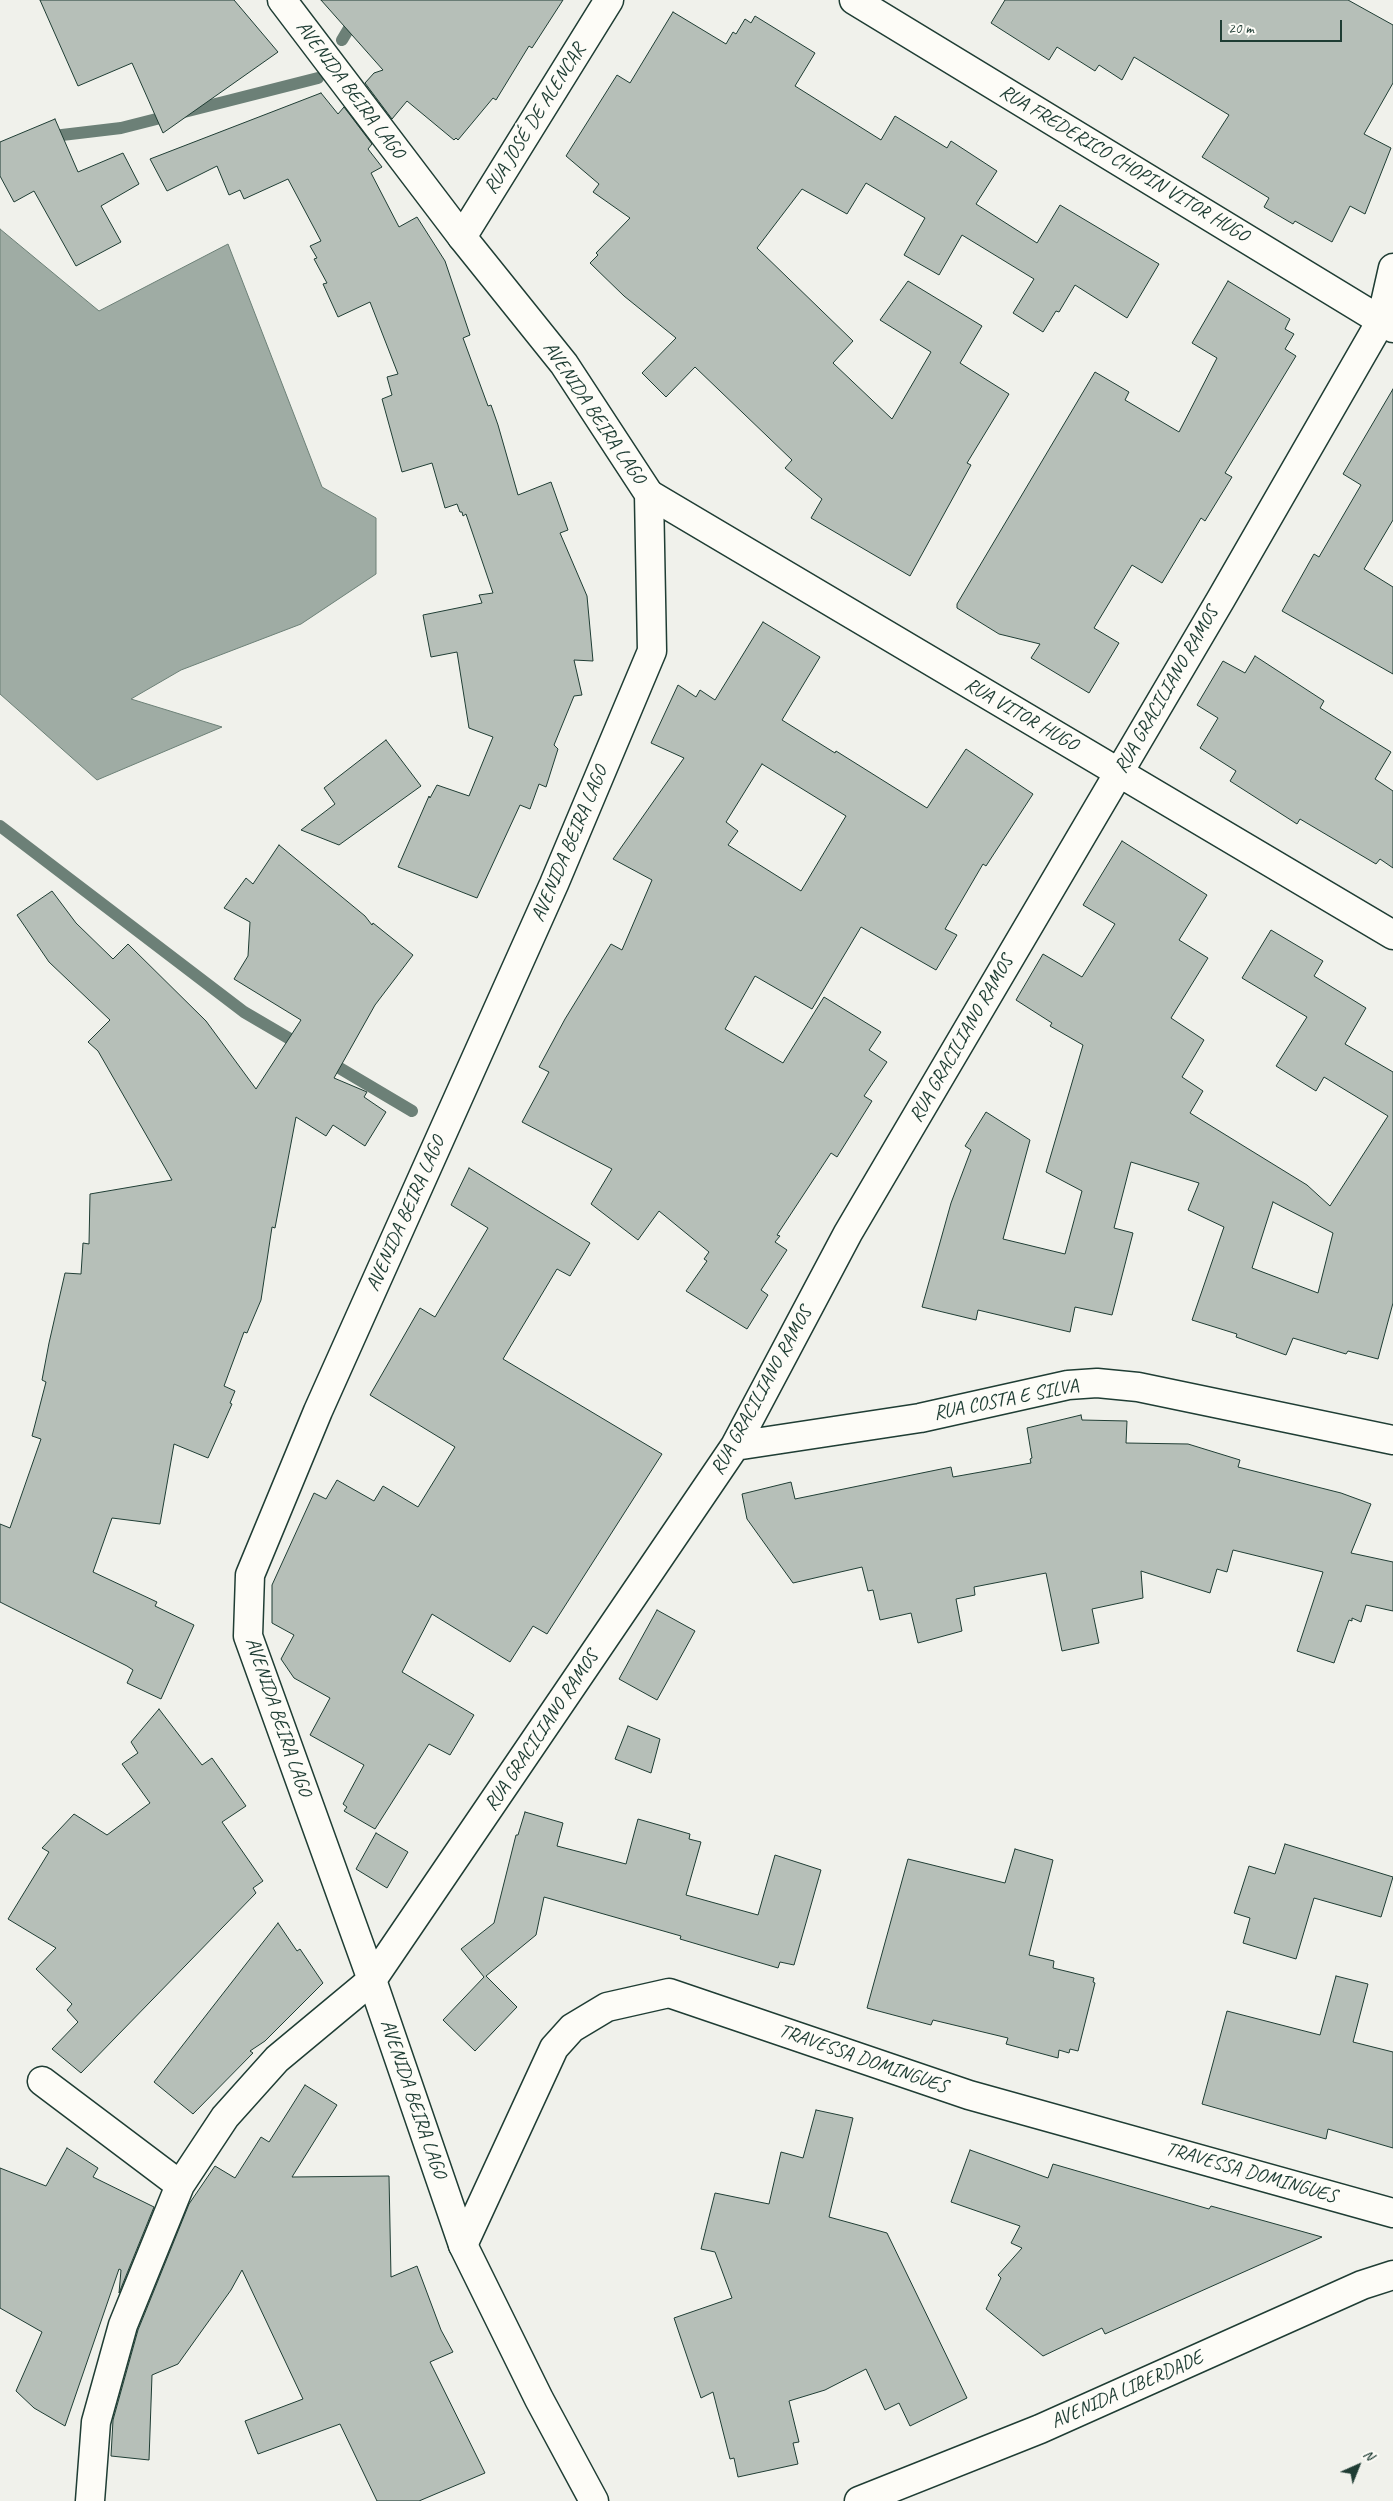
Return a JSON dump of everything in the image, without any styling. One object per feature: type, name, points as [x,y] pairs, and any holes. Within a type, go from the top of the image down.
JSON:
[{"type":"street","name":"AVENIDA BEIRA LAGO","points":[[282,0],[462,237],[564,364],[648,494],[652,650],[554,884],[318,1410],[250,1576],[248,1636],[372,1980],[463,2245],[539,2399],[594,2501]]},
{"type":"street","name":"RUA JOSÉ DE ALENCAR","points":[[462,237],[609,0]]},
{"type":"street","name":"RUA FREDERICO CHOPIN VITOR HUGO","points":[[854,0],[1387,324]]},
{"type":"street","name":"RUA GRACILIANO RAMOS","points":[[90,2501],[96,2422],[122,2325],[180,2185],[225,2118],[277,2059],[372,1980],[735,1446],[848,1233],[1119,773],[1387,324],[1393,268]]},
{"type":"street","name":"RUA VITOR HUGO","points":[[648,494],[1393,935]]},
{"type":"street","name":"RUA COSTA E SILVA","points":[[735,1446],[920,1418],[1068,1385],[1097,1383],[1138,1387],[1393,1440]]},
{"type":"street","name":"TRAVESSA DOMINGUES","points":[[463,2245],[554,2048],[572,2028],[606,2007],[669,1993],[969,2095],[1393,2213]]},
{"type":"street","points":[[42,2081],[180,2185]]},
{"type":"street","name":"AVENIDA LIBERDADE","points":[[859,2501],[1040,2428],[1362,2285],[1393,2275]]},
{"type":"shaded area","points":[[0,229],[99,311],[228,244],[322,487],[376,518],[376,574],[301,624],[181,670],[131,699],[222,727],[97,780],[0,694]]},
{"type":"building","points":[[40,0],[234,0],[278,52],[163,133],[132,63],[78,86]]},
{"type":"building","points":[[321,0],[563,0],[532,48],[529,46],[496,100],[493,98],[458,140],[456,138],[454,140],[407,101],[392,119],[365,83],[374,73],[383,70]]},
{"type":"building","points":[[1005,0],[1348,0],[1393,25],[1393,83],[1364,134],[1391,148],[1365,214],[1350,206],[1332,242],[1295,221],[1293,224],[1264,207],[1269,198],[1202,157],[1229,115],[1134,57],[1122,80],[1099,65],[1095,71],[1057,47],[1049,60],[991,23]]},
{"type":"building","points":[[673,12],[726,44],[733,32],[736,34],[745,19],[751,23],[755,16],[815,53],[795,86],[881,140],[895,116],[947,148],[951,141],[997,171],[976,204],[1037,243],[1060,205],[1159,264],[1127,318],[1075,285],[1059,312],[1056,311],[1043,332],[1013,313],[1034,279],[962,235],[939,275],[904,255],[925,218],[866,183],[847,214],[802,189],[757,248],[853,341],[833,363],[892,419],[931,352],[880,320],[908,281],[982,326],[960,363],[1009,394],[967,463],[971,465],[910,576],[811,518],[822,499],[785,468],[792,460],[695,367],[666,397],[642,373],[676,338],[624,296],[590,263],[598,255],[596,253],[630,218],[593,192],[599,184],[566,156],[617,75],[630,83]]},
{"type":"building","points":[[321,93],[338,114],[344,107],[372,144],[368,149],[382,167],[371,173],[399,227],[417,217],[445,261],[470,335],[463,338],[488,406],[491,405],[518,495],[551,482],[568,530],[560,533],[587,596],[593,661],[574,660],[582,695],[574,696],[554,745],[558,749],[546,787],[539,784],[530,809],[520,805],[477,898],[398,867],[429,796],[430,798],[437,785],[469,796],[493,737],[469,728],[457,652],[431,657],[423,615],[482,603],[479,595],[493,593],[466,514],[463,516],[457,504],[445,508],[432,463],[402,472],[382,399],[392,395],[387,377],[398,374],[370,302],[338,317],[323,284],[327,283],[314,259],[317,258],[310,246],[321,241],[288,179],[244,199],[240,190],[229,195],[217,166],[167,191],[150,159]]},
{"type":"building","points":[[55,119],[78,172],[123,153],[139,184],[101,206],[121,242],[76,266],[34,191],[14,202],[0,176],[0,142]]},
{"type":"building","points":[[1228,281],[1290,319],[1285,329],[1294,334],[1285,349],[1296,356],[1225,473],[1232,477],[1205,521],[1201,518],[1162,583],[1132,565],[1094,628],[1119,643],[1089,693],[1031,658],[1040,644],[999,634],[957,608],[957,604],[1095,372],[1129,392],[1125,400],[1179,432],[1217,358],[1192,343]]},
{"type":"building","points":[[1393,389],[1393,520],[1364,569],[1393,587],[1393,674],[1282,611],[1314,554],[1319,557],[1361,485],[1343,474]]},
{"type":"building","points":[[763,622],[820,657],[782,720],[835,753],[836,751],[927,808],[966,749],[1033,794],[986,866],[983,864],[945,929],[957,935],[936,970],[861,927],[812,1009],[755,976],[725,1029],[783,1063],[824,997],[881,1032],[869,1050],[887,1062],[864,1096],[872,1101],[837,1157],[831,1153],[777,1235],[780,1236],[775,1242],[787,1250],[761,1290],[768,1295],[747,1329],[686,1291],[707,1261],[704,1259],[709,1252],[659,1211],[638,1240],[591,1204],[612,1169],[522,1122],[549,1072],[539,1067],[565,1019],[611,944],[622,950],[652,880],[613,859],[684,758],[651,743],[678,685],[696,697],[700,690],[715,700]],"holes":[[[762,764],[846,816],[801,891],[728,845],[738,831],[726,822]]]},
{"type":"building","points":[[1255,656],[1324,701],[1320,708],[1391,752],[1375,779],[1393,791],[1393,868],[1380,859],[1376,864],[1300,819],[1297,824],[1230,781],[1236,771],[1200,748],[1218,718],[1197,705],[1223,661],[1245,673]]},
{"type":"building","points":[[386,740],[421,786],[339,845],[301,830],[335,804],[324,788]]},
{"type":"building","points":[[1122,841],[1207,895],[1179,940],[1208,958],[1171,1018],[1204,1040],[1182,1077],[1203,1091],[1190,1113],[1307,1185],[1330,1206],[1388,1116],[1324,1077],[1316,1091],[1276,1066],[1307,1017],[1242,978],[1271,930],[1323,961],[1314,976],[1366,1008],[1345,1044],[1393,1072],[1393,1303],[1378,1359],[1348,1351],[1346,1354],[1293,1338],[1286,1355],[1236,1337],[1237,1334],[1192,1320],[1224,1227],[1188,1210],[1199,1183],[1131,1162],[1114,1228],[1133,1233],[1112,1315],[1075,1307],[1070,1332],[978,1310],[976,1320],[922,1307],[951,1203],[971,1150],[965,1146],[986,1112],[1030,1140],[1003,1239],[1065,1254],[1082,1191],[1046,1172],[1083,1045],[1050,1026],[1052,1023],[1016,1000],[1043,954],[1082,977],[1115,924],[1083,905]],"holes":[[[1273,1202],[1333,1233],[1318,1293],[1252,1268]]]},
{"type":"building","points":[[279,845],[365,916],[372,925],[373,923],[413,955],[375,1005],[334,1078],[367,1092],[364,1097],[386,1112],[365,1146],[333,1125],[326,1136],[296,1117],[275,1228],[272,1227],[261,1300],[247,1333],[244,1332],[224,1386],[235,1391],[230,1403],[232,1404],[208,1458],[174,1444],[160,1524],[112,1518],[93,1572],[157,1602],[155,1606],[194,1625],[161,1699],[127,1683],[133,1670],[127,1666],[0,1602],[0,1524],[10,1528],[41,1439],[32,1436],[46,1382],[42,1380],[49,1343],[65,1273],[81,1274],[83,1243],[89,1244],[90,1194],[172,1180],[98,1051],[88,1042],[110,1020],[49,962],[17,915],[52,891],[76,923],[113,959],[128,944],[206,1021],[256,1089],[301,1020],[234,979],[248,956],[250,922],[224,908],[246,878],[253,884]]},
{"type":"building","points":[[469,1168],[590,1243],[570,1276],[557,1269],[503,1359],[662,1454],[547,1634],[533,1626],[510,1662],[432,1614],[402,1672],[474,1715],[450,1755],[429,1744],[375,1829],[344,1811],[347,1807],[343,1804],[364,1765],[310,1735],[330,1698],[294,1678],[281,1659],[294,1635],[272,1623],[272,1585],[314,1493],[326,1499],[337,1480],[374,1501],[383,1486],[418,1507],[455,1447],[370,1395],[420,1308],[435,1317],[488,1228],[451,1205]]},
{"type":"building","points":[[1081,1415],[1082,1420],[1127,1421],[1126,1443],[1188,1444],[1240,1460],[1238,1467],[1341,1493],[1371,1504],[1351,1553],[1393,1562],[1393,1611],[1366,1605],[1361,1622],[1352,1618],[1352,1621],[1349,1620],[1334,1663],[1297,1651],[1323,1572],[1233,1550],[1227,1572],[1217,1569],[1210,1593],[1141,1571],[1143,1598],[1092,1609],[1099,1643],[1062,1651],[1046,1573],[974,1587],[975,1595],[956,1599],[962,1631],[918,1643],[911,1613],[880,1620],[873,1590],[868,1591],[862,1567],[793,1583],[747,1519],[742,1494],[791,1482],[795,1499],[951,1467],[953,1477],[1031,1463],[1030,1459],[1032,1458],[1027,1428]]},
{"type":"building","points":[[657,1610],[695,1631],[657,1700],[619,1679]]},
{"type":"building","points":[[159,1709],[202,1765],[212,1758],[246,1806],[222,1822],[263,1881],[253,1888],[256,1893],[81,2073],[52,2049],[78,2022],[67,2010],[72,2004],[36,1969],[56,1948],[8,1919],[49,1852],[42,1848],[74,1814],[107,1835],[150,1803],[122,1764],[138,1753],[131,1742]]},
{"type":"building","points":[[628,1726],[660,1739],[651,1773],[615,1759]]},
{"type":"building","points":[[525,1812],[563,1823],[557,1846],[626,1864],[638,1819],[690,1834],[689,1839],[701,1842],[686,1895],[758,1915],[775,1855],[821,1870],[794,1965],[780,1962],[778,1968],[680,1939],[681,1936],[544,1897],[536,1935],[486,1976],[517,2007],[475,2051],[443,2020],[484,1977],[461,1949],[494,1923],[516,1835],[518,1835]]},
{"type":"building","points":[[376,1833],[408,1852],[387,1888],[356,1869]]},
{"type":"building","points":[[1285,1844],[1393,1877],[1381,1917],[1314,1898],[1296,1959],[1243,1943],[1250,1918],[1234,1913],[1249,1866],[1275,1874]]},
{"type":"building","points":[[1015,1849],[1053,1860],[1029,1955],[1054,1961],[1053,1968],[1094,1978],[1093,1982],[1095,1983],[1078,2051],[1070,2049],[1069,2053],[1059,2050],[1058,2058],[1006,2044],[1008,2038],[933,2020],[931,2025],[867,2008],[908,1859],[1005,1883]]},
{"type":"building","points":[[278,1923],[297,1951],[300,1949],[323,1983],[265,2041],[250,2051],[253,2053],[193,2114],[154,2082]]},
{"type":"building","points":[[1336,1976],[1368,1984],[1353,2042],[1393,2052],[1393,2148],[1328,2129],[1326,2139],[1202,2104],[1227,2011],[1320,2035]]},
{"type":"building","points":[[305,2085],[337,2105],[292,2177],[389,2176],[391,2277],[417,2266],[441,2330],[453,2352],[430,2362],[485,2473],[419,2501],[377,2501],[340,2424],[258,2454],[245,2421],[303,2399],[242,2270],[231,2290],[178,2364],[152,2375],[149,2460],[111,2456],[113,2420],[138,2330],[189,2204],[215,2166],[235,2178],[261,2137],[269,2142]]},
{"type":"building","points":[[816,2110],[853,2118],[829,2217],[887,2233],[967,2398],[910,2426],[899,2403],[885,2410],[866,2369],[825,2390],[789,2401],[799,2442],[793,2443],[798,2464],[738,2477],[734,2458],[730,2459],[713,2392],[701,2398],[674,2318],[732,2298],[715,2252],[701,2249],[715,2193],[769,2204],[781,2152],[803,2158]]},
{"type":"building","points":[[67,2148],[98,2168],[93,2177],[154,2207],[119,2293],[121,2270],[119,2269],[65,2426],[34,2408],[16,2391],[42,2332],[0,2308],[0,2168],[46,2186]]},
{"type":"building","points":[[970,2150],[1048,2178],[1053,2164],[1209,2209],[1211,2206],[1322,2237],[1105,2334],[1102,2328],[1043,2356],[986,2309],[1001,2278],[998,2275],[1022,2248],[1011,2243],[1020,2226],[951,2202]]},
{"type":"waterway","points":[[342,40],[366,0]]},
{"type":"waterway","points":[[45,137],[121,128],[318,78]]},
{"type":"waterway","points":[[0,826],[244,1012],[302,1046]]},
{"type":"waterway","points":[[326,1060],[412,1111]]}]
